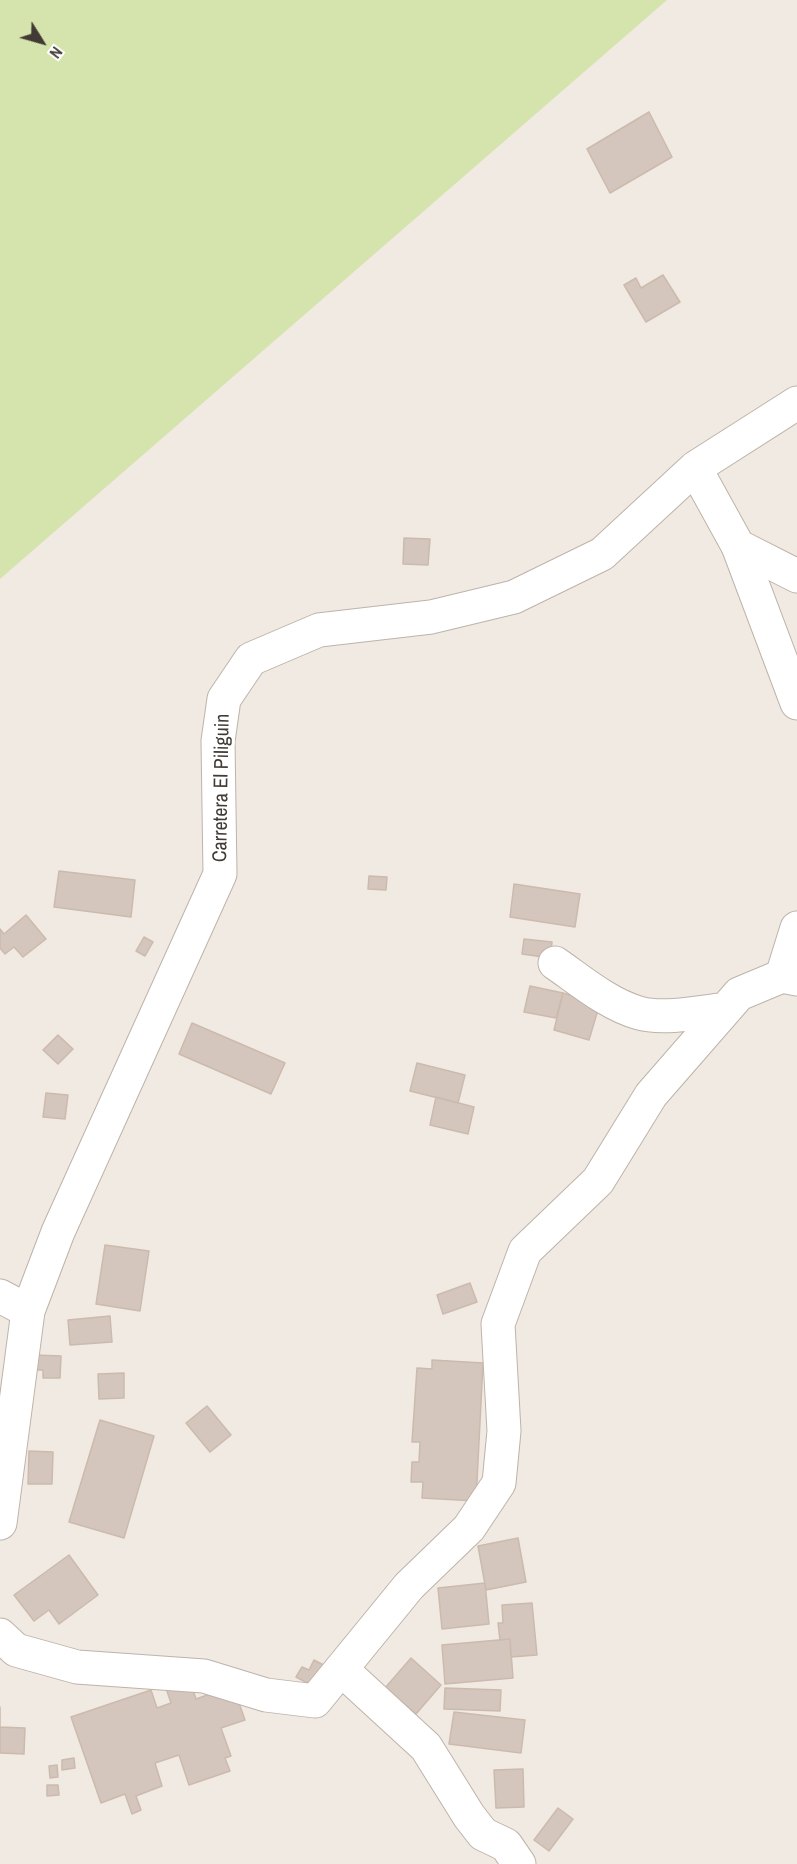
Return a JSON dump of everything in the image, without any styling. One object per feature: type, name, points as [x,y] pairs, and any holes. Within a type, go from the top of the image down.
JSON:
[{"type":"street","name":"Carretera El Piliguin","points":[[0,1523],[28,1311],[58,1232],[220,874],[218,741],[224,699],[251,659],[319,630],[431,617],[514,597],[602,554],[695,468],[797,403]]},
{"type":"street","points":[[695,468],[738,546],[797,703]]},
{"type":"street","points":[[738,546],[797,576]]},
{"type":"street","points":[[0,1635],[16,1650],[77,1667],[204,1676],[266,1695],[315,1701],[409,1586],[469,1528],[499,1483],[504,1431],[498,1324],[525,1251],[598,1181],[651,1095],[739,994],[789,977],[797,928]]},
{"type":"street","points":[[555,963],[602,996],[640,1013],[687,1015],[726,1009]]},
{"type":"street","points":[[0,1296],[28,1311]]},
{"type":"street","points":[[341,1669],[426,1747],[469,1816],[483,1834],[506,1845],[519,1864]]},
{"type":"green space","points":[[0,0],[667,0],[0,579]]},
{"type":"building","points":[[649,112],[672,157],[610,193],[587,149]]},
{"type":"building","points":[[663,275],[680,302],[646,322],[624,285],[636,278],[641,288]]},
{"type":"building","points":[[404,538],[430,539],[428,565],[403,564]]},
{"type":"building","points":[[59,871],[135,880],[131,917],[54,907]]},
{"type":"building","points":[[369,876],[387,877],[386,890],[368,889]]},
{"type":"building","points":[[514,884],[580,894],[575,927],[510,917]]},
{"type":"building","points":[[26,915],[46,939],[23,957],[14,947],[5,954],[0,948],[0,929],[4,934]]},
{"type":"building","points":[[144,937],[153,942],[145,956],[136,951]]},
{"type":"building","points":[[524,939],[552,942],[550,958],[522,954]]},
{"type":"building","points":[[530,986],[563,993],[556,1018],[524,1012]]},
{"type":"building","points":[[563,993],[600,1003],[589,1040],[554,1030]]},
{"type":"building","points":[[192,1023],[285,1063],[271,1094],[179,1054]]},
{"type":"building","points":[[58,1035],[73,1049],[58,1064],[43,1050]]},
{"type":"building","points":[[417,1063],[465,1075],[458,1103],[410,1091]]},
{"type":"building","points":[[46,1093],[68,1095],[65,1119],[43,1117]]},
{"type":"building","points":[[436,1097],[474,1107],[468,1134],[430,1125]]},
{"type":"building","points":[[105,1245],[149,1251],[140,1311],[96,1304]]},
{"type":"building","points":[[470,1283],[477,1302],[443,1314],[437,1295]]},
{"type":"building","points":[[110,1316],[112,1342],[70,1345],[68,1320]]},
{"type":"building","points":[[35,1355],[61,1356],[60,1378],[43,1378],[43,1370],[35,1370]]},
{"type":"building","points":[[432,1360],[483,1363],[476,1501],[422,1498],[423,1482],[411,1482],[412,1462],[419,1462],[420,1442],[412,1442],[417,1368],[432,1369]]},
{"type":"building","points":[[124,1373],[124,1398],[99,1399],[98,1374]]},
{"type":"building","points":[[207,1406],[231,1435],[210,1452],[186,1423]]},
{"type":"building","points":[[100,1420],[154,1436],[124,1538],[69,1522]]},
{"type":"building","points":[[29,1451],[53,1452],[52,1484],[28,1484]]},
{"type":"building","points":[[518,1538],[526,1582],[486,1590],[478,1546]]},
{"type":"building","points":[[69,1555],[98,1595],[59,1624],[49,1610],[34,1621],[14,1595]]},
{"type":"building","points":[[485,1583],[489,1624],[442,1629],[438,1588]]},
{"type":"building","points":[[532,1603],[537,1655],[511,1657],[510,1639],[500,1640],[498,1623],[503,1623],[502,1605]]},
{"type":"building","points":[[510,1639],[513,1678],[445,1684],[442,1645]]},
{"type":"building","points":[[411,1658],[441,1685],[416,1714],[385,1688]]},
{"type":"building","points":[[314,1660],[331,1669],[313,1686],[296,1677],[302,1667],[309,1670]]},
{"type":"building","points":[[188,1676],[196,1699],[233,1686],[245,1720],[221,1728],[231,1756],[225,1758],[230,1771],[189,1785],[179,1755],[155,1763],[162,1786],[136,1796],[141,1810],[132,1814],[125,1794],[101,1803],[71,1717],[151,1690],[157,1708],[171,1703],[165,1685]]},
{"type":"building","points":[[445,1688],[501,1690],[500,1711],[444,1709]]},
{"type":"building","points":[[454,1712],[525,1720],[521,1753],[449,1744]]},
{"type":"building","points":[[0,1727],[25,1728],[24,1754],[0,1753]]},
{"type":"building","points":[[74,1758],[75,1768],[62,1770],[62,1760]]},
{"type":"building","points":[[57,1765],[58,1777],[50,1778],[49,1766]]},
{"type":"building","points":[[523,1769],[524,1807],[496,1808],[494,1770]]},
{"type":"building","points":[[47,1785],[58,1785],[59,1795],[47,1796]]},
{"type":"building","points":[[558,1808],[573,1819],[549,1851],[534,1840]]}]
